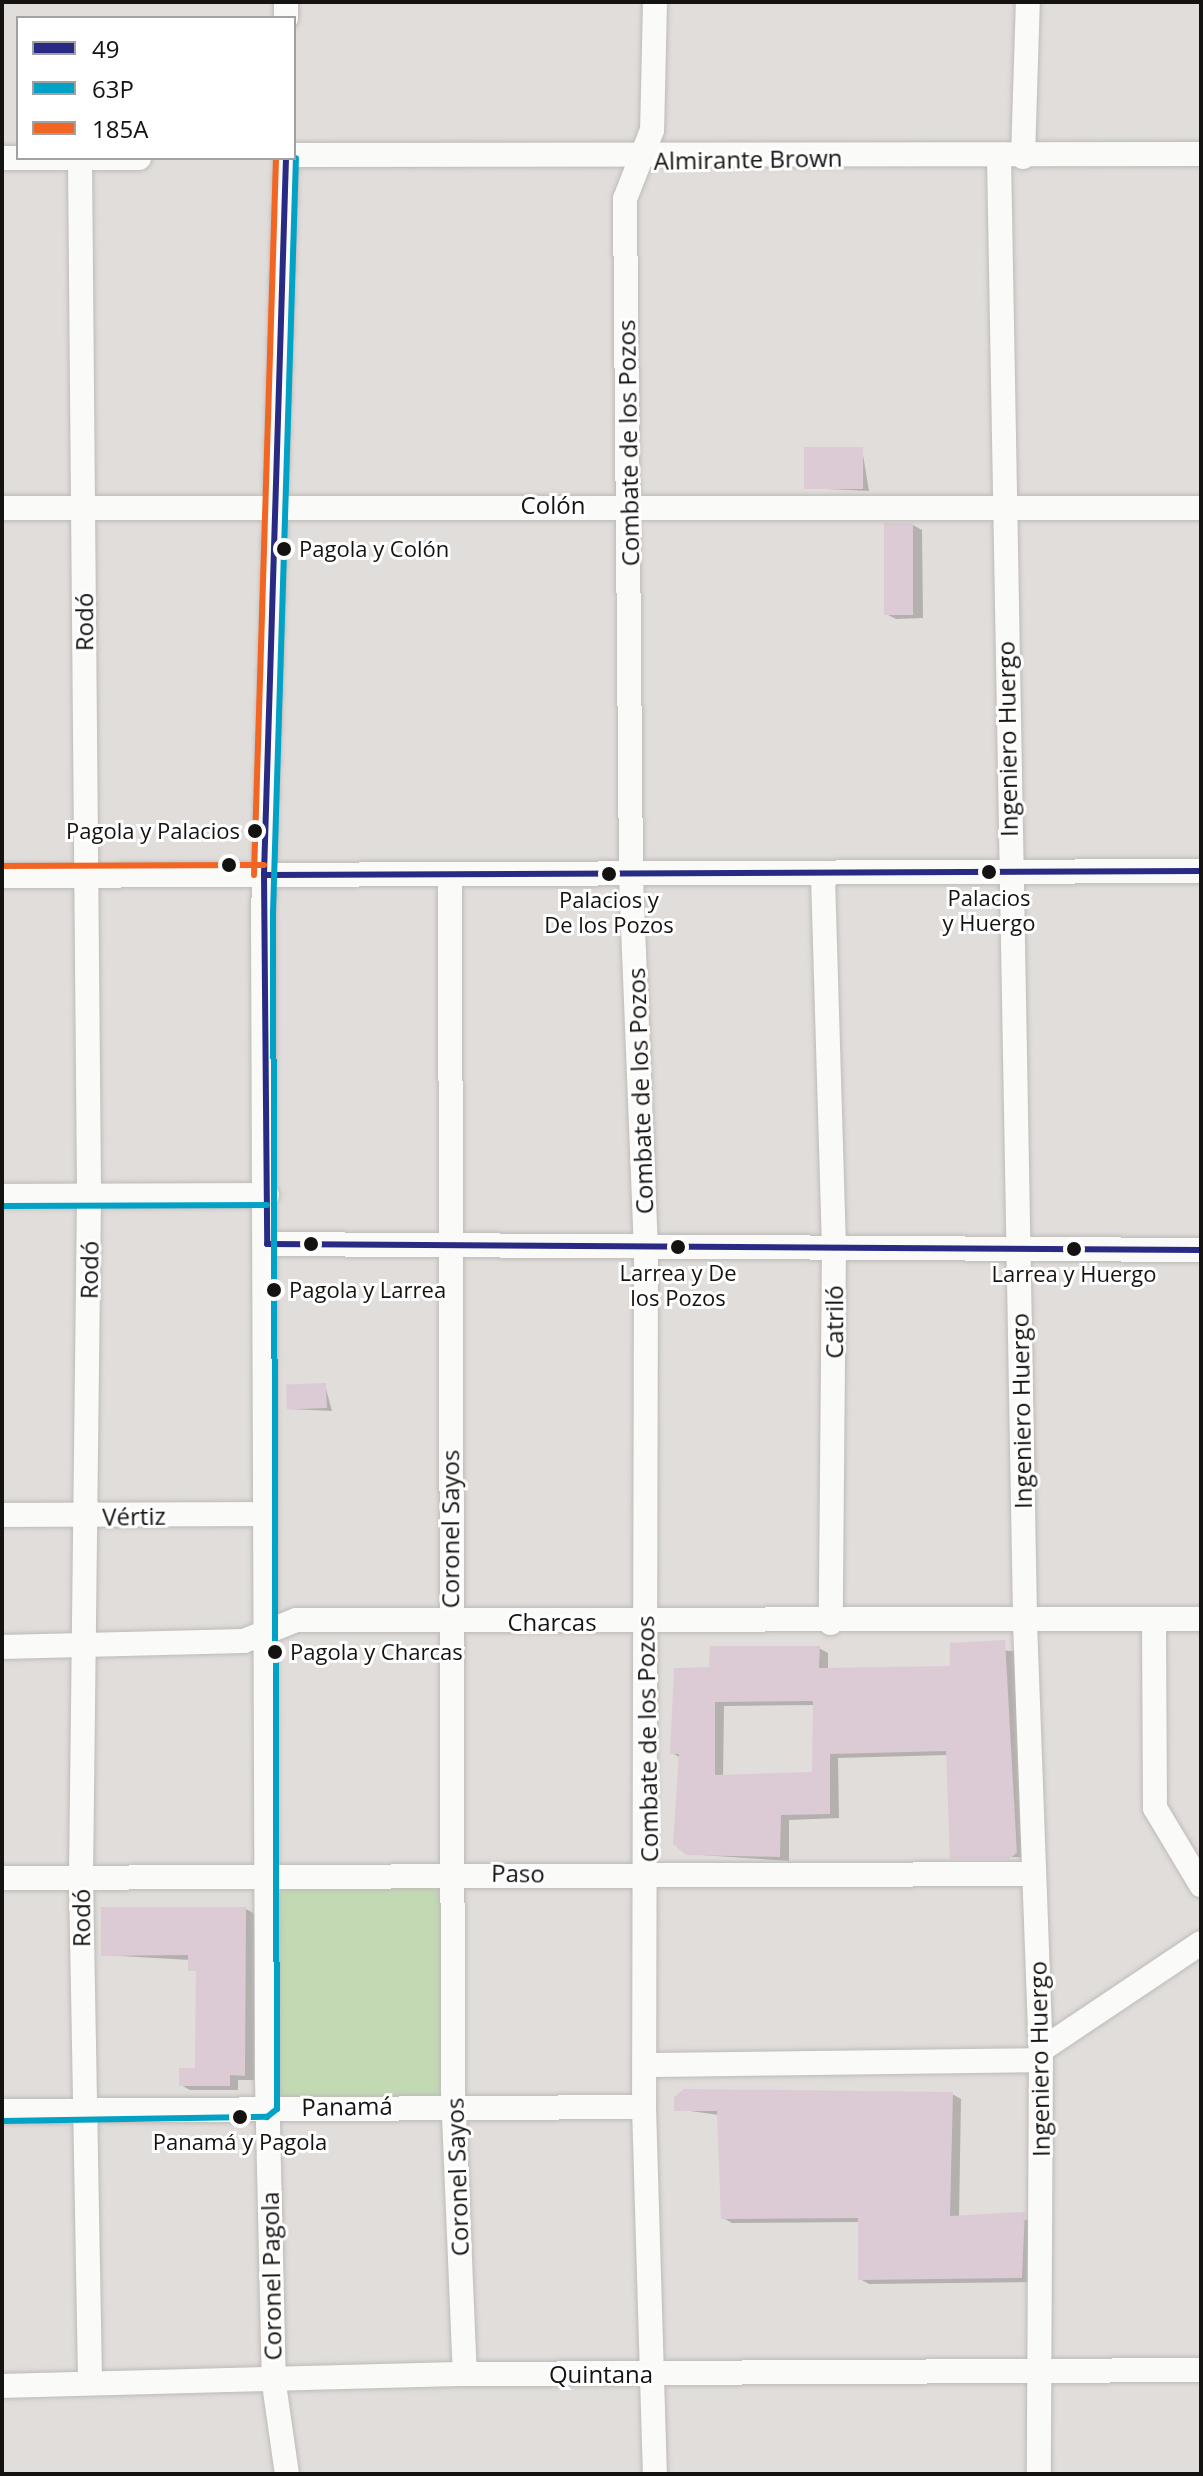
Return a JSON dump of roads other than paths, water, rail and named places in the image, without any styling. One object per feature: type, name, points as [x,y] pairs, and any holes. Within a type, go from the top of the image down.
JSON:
[{"type":"street","name":"Combate de los Pozos","points":[[655,2],[652,130],[625,199],[631,877],[646,1250],[648,1875],[644,2107],[648,2374],[655,2474]]},
{"type":"street","name":"Ingeniero Huergo","points":[[1028,2],[1011,156],[1004,508],[1025,1622],[1040,2055],[1044,2371],[1039,2474]]},
{"type":"street","name":"Almirante Brown","points":[[296,155],[639,160],[1201,154]]},
{"type":"street","name":"Rodó","points":[[80,160],[89,1195],[81,1878],[82,2111],[90,2381]]},
{"type":"street","name":"Coronel Pagola","points":[[286,160],[264,875],[267,2107],[274,2384],[287,2474]]},
{"type":"street","name":"Colón","points":[[2,508],[275,504],[1201,508]]},
{"type":"street","points":[[2,876],[823,877],[1009,871],[1201,871]]},
{"type":"street","name":"Coronel Sayos","points":[[450,875],[448,1245],[451,1622],[458,1873],[454,2104],[465,2374]]},
{"type":"street","name":"Catriló","points":[[823,877],[834,1245],[831,1623]]},
{"type":"street","points":[[2,1196],[267,1195]]},
{"type":"street","points":[[267,1244],[646,1250],[834,1245],[1201,1250]]},
{"type":"street","name":"Vértiz","points":[[2,1515],[265,1514]]},
{"type":"street","name":"Charcas","points":[[2,1647],[244,1641],[296,1620],[831,1623],[1201,1619]]},
{"type":"street","points":[[1154,1620],[1155,1808],[1201,1885]]},
{"type":"street","name":"Paso","points":[[2,1878],[265,1873],[1034,1874]]},
{"type":"street","points":[[646,2065],[1040,2055],[1201,1943]]},
{"type":"street","name":"Panamá","points":[[2,2111],[454,2104],[644,2107]]},
{"type":"street","name":"Quintana","points":[[2,2386],[90,2381],[274,2384],[465,2374],[1201,2370]]},
{"type":"place","name":"Pagola y Colón","points":[[284,549]]},
{"type":"place","name":"Pagola y Palacios","points":[[255,831]]},
{"type":"place","name":"Palacios y Huergo","points":[[989,872]]},
{"type":"place","name":"Palacios y De los Pozos","points":[[609,874]]},
{"type":"place","name":"Larrea y De los Pozos","points":[[678,1247]]},
{"type":"place","name":"Larrea y Huergo","points":[[1074,1249]]},
{"type":"place","name":"Pagola y Larrea","points":[[274,1290]]},
{"type":"place","name":"Pagola y Charcas","points":[[275,1652]]},
{"type":"place","name":"Panamá y Pagola","points":[[240,2117]]}]
